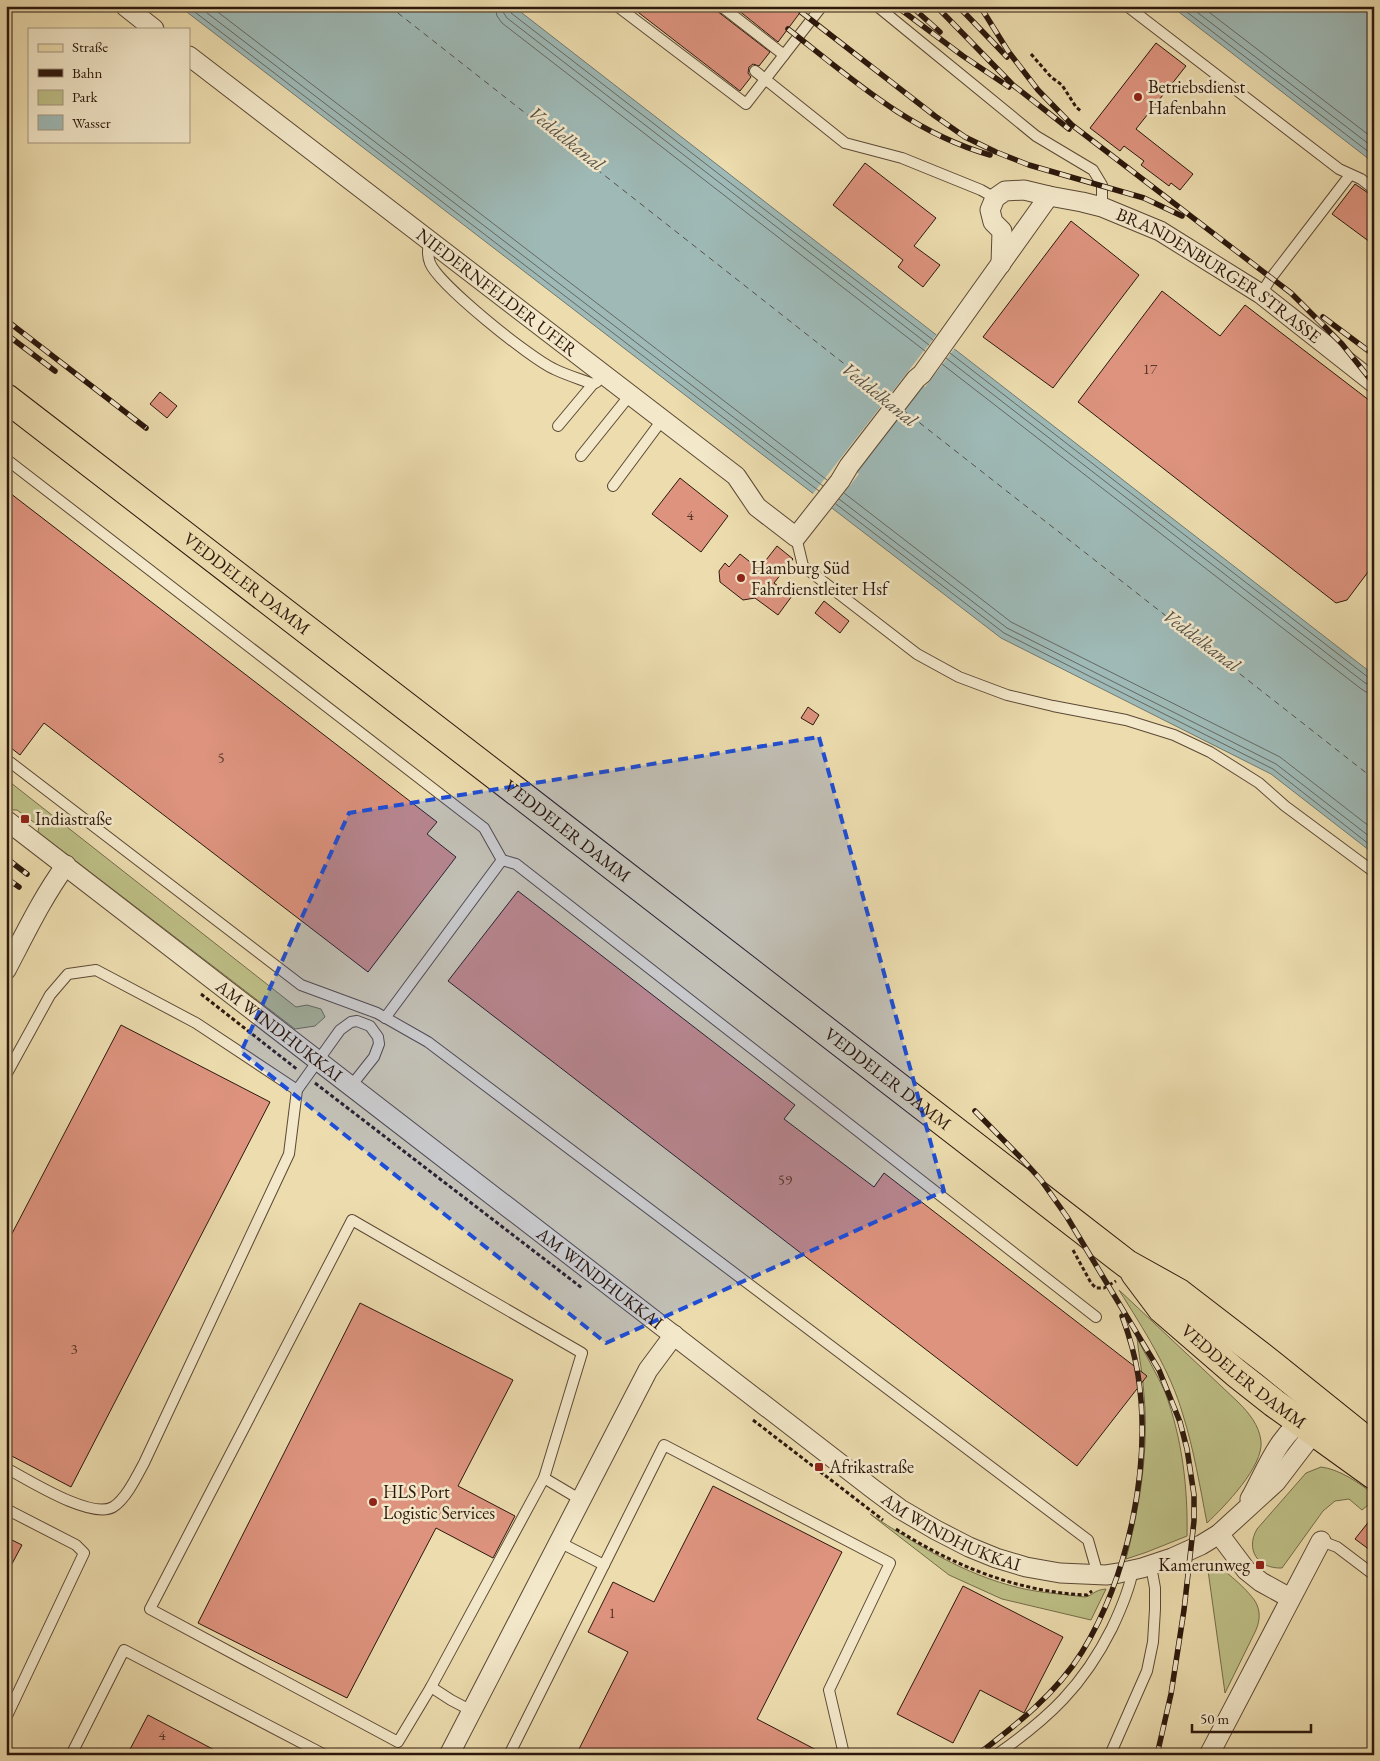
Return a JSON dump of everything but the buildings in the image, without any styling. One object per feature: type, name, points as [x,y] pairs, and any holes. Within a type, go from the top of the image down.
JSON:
[{"type":"main road","name":"VEDDELER DAMM","points":[[6,398],[1128,1264],[1162,1309],[1236,1373],[1314,1422],[1374,1475]]},
{"type":"main road","name":"VEDDELER DAMM","points":[[1314,1422],[1374,1447]]},
{"type":"street","points":[[125,6],[153,28]]},
{"type":"street","name":"NIEDERNFELDER UFER","points":[[190,57],[430,241],[600,381],[630,395],[736,476],[757,507],[796,538]]},
{"type":"street","name":"BRANDENBURGER STRASSE","points":[[996,198],[1005,191],[1024,190],[1102,207],[1160,231],[1261,294],[1374,383]]},
{"type":"street","points":[[796,538],[840,481],[849,466],[916,379],[922,374],[1049,196]]},
{"type":"street","points":[[996,198],[990,210],[992,222],[1002,231],[1024,232]]},
{"type":"street","points":[[1000,264],[1002,231]]},
{"type":"street","name":"AM WINDHUKKAI","points":[[6,820],[873,1489],[900,1509],[968,1547],[1012,1564],[1060,1573],[1098,1575],[1142,1568],[1196,1548],[1219,1534],[1241,1515],[1283,1440],[1314,1422]]},
{"type":"street","points":[[8,959],[66,865]]},
{"type":"street","points":[[449,1755],[648,1370],[674,1335]]},
{"type":"street","points":[[1219,1534],[1246,1570],[1261,1582],[1290,1598]]},
{"type":"street","points":[[1209,1755],[1321,1541]]},
{"type":"lane","points":[[617,6],[746,104],[822,6]]},
{"type":"lane","points":[[721,6],[784,55]]},
{"type":"lane","points":[[877,6],[1036,136],[1093,170],[1102,185],[1102,207]]},
{"type":"lane","points":[[1127,6],[1339,170],[1361,179],[1374,189]]},
{"type":"lane","points":[[755,71],[845,143],[902,158],[996,198]]},
{"type":"lane","points":[[1261,294],[1350,175]]},
{"type":"lane","points":[[430,241],[428,253],[431,264],[438,275],[452,290],[519,346],[553,369],[600,381],[558,426]]},
{"type":"lane","points":[[581,456],[630,395]]},
{"type":"lane","points":[[613,486],[662,420]]},
{"type":"lane","points":[[6,459],[484,828],[502,860],[516,864],[1096,1317]]},
{"type":"lane","points":[[796,538],[804,566],[917,654],[959,677],[1007,695],[1126,720],[1174,735],[1210,752],[1260,783],[1285,806],[1374,872]]},
{"type":"lane","points":[[6,759],[301,984],[381,1016],[428,1042],[1088,1540],[1098,1575]]},
{"type":"lane","points":[[370,1026],[381,1016],[502,860]]},
{"type":"lane","points":[[6,1075],[50,995],[68,974],[96,970],[196,1023],[297,1090]]},
{"type":"lane","points":[[6,1468],[76,1504],[100,1511],[113,1507],[131,1488],[289,1154],[297,1090],[344,1025],[357,1021],[370,1026],[378,1037],[378,1051],[351,1086]]},
{"type":"lane","points":[[352,1220],[582,1353],[544,1478],[431,1687],[398,1742],[150,1609],[352,1220]]},
{"type":"lane","points":[[509,1755],[664,1445],[890,1563],[829,1690],[843,1750],[840,1755]]},
{"type":"lane","points":[[544,1478],[581,1500]]},
{"type":"lane","points":[[6,1509],[76,1545],[84,1554],[6,1718]]},
{"type":"lane","points":[[1321,1541],[1337,1547],[1374,1575]]},
{"type":"lane","points":[[559,1542],[604,1565]]},
{"type":"lane","points":[[996,1755],[1027,1733],[1079,1683],[1102,1647],[1128,1592],[1142,1568],[1154,1576],[1153,1642],[1147,1670],[1110,1755]]},
{"type":"lane","points":[[71,1755],[124,1650],[325,1755]]},
{"type":"lane","points":[[431,1687],[472,1711]]},
{"type":"path","points":[[1031,54],[1051,78],[1062,86],[1076,107],[1082,112]]},
{"type":"highlighted area","points":[[819,737],[944,1191],[606,1343],[241,1052],[349,813]]},
{"type":"green space","points":[[6,779],[296,1007],[307,1005],[321,1009],[325,1017],[315,1026],[295,1029],[38,832],[39,826],[17,810],[13,810],[6,805]]},
{"type":"green space","points":[[1119,1290],[1238,1402],[1250,1415],[1258,1430],[1261,1441],[1260,1451],[1250,1474],[1207,1523],[1190,1442],[1178,1398],[1156,1351]]},
{"type":"green space","points":[[1137,1338],[1159,1378],[1176,1427],[1185,1481],[1187,1536],[1126,1559],[1139,1498],[1144,1457],[1145,1415]]},
{"type":"green space","points":[[1321,1467],[1328,1468],[1356,1481],[1374,1495],[1374,1500],[1362,1510],[1349,1499],[1335,1501],[1323,1511],[1282,1568],[1260,1562],[1253,1551],[1252,1544],[1257,1529],[1306,1473]]},
{"type":"green space","points":[[870,1514],[942,1558],[1000,1582],[1036,1591],[1085,1597],[1106,1589],[1091,1620],[1002,1599],[949,1575]]},
{"type":"green space","points":[[1207,1563],[1213,1564],[1230,1575],[1255,1601],[1259,1612],[1256,1629],[1225,1693]]},
{"type":"water","name":"Veddelkanal","points":[[179,6],[513,6],[1374,675],[1374,854],[1271,774],[1001,638]]},
{"type":"water","points":[[1171,6],[1374,6],[1374,163]]},
{"type":"pier","points":[[937,334],[955,348],[925,387],[920,383],[853,469],[859,474],[831,510],[812,495]]},
{"type":"ferry route","points":[[389,6],[889,399]]},
{"type":"ferry route","points":[[902,409],[1374,779]]},
{"type":"railway","points":[[896,6],[963,56],[1009,87]]},
{"type":"railway","points":[[911,6],[940,32]]},
{"type":"railway","points":[[936,6],[1013,85],[1069,129]]},
{"type":"railway","points":[[958,6],[1007,57]]},
{"type":"railway","points":[[980,6],[1008,51],[1038,90],[1072,125],[1291,293],[1342,344],[1374,384]]},
{"type":"railway","points":[[801,12],[965,137],[1029,165],[1144,198],[1182,216]]},
{"type":"railway","points":[[788,29],[859,85],[908,118],[934,133],[990,155]]},
{"type":"railway","points":[[1323,317],[1374,355]]},
{"type":"railway","points":[[6,320],[146,428]]},
{"type":"railway","points":[[6,334],[55,371]]},
{"type":"railway","points":[[6,858],[27,874]]},
{"type":"railway","points":[[6,878],[19,887]]},
{"type":"railway","points":[[975,1111],[1041,1180],[1067,1217],[1159,1370],[1180,1422],[1187,1449],[1194,1495],[1194,1521],[1184,1610],[1171,1694],[1157,1755]]},
{"type":"railway","points":[[977,1755],[1034,1708],[1060,1682],[1082,1652],[1113,1589],[1133,1518],[1142,1445],[1142,1409],[1138,1375],[1122,1316]]},
{"type":"place","name":"Betriebsdienst Hafenbahn","points":[[1138,97]]},
{"type":"place","name":"Hamburg Süd Fahrdienstleiter Hsf","points":[[741,578]]},
{"type":"place","name":"Indiastraße","points":[[25,819]]},
{"type":"place","name":"Afrikastraße","points":[[819,1467]]},
{"type":"place","name":"HLS Port Logistic Services","points":[[373,1502]]},
{"type":"place","name":"Kamerunweg","points":[[1260,1565]]}]
